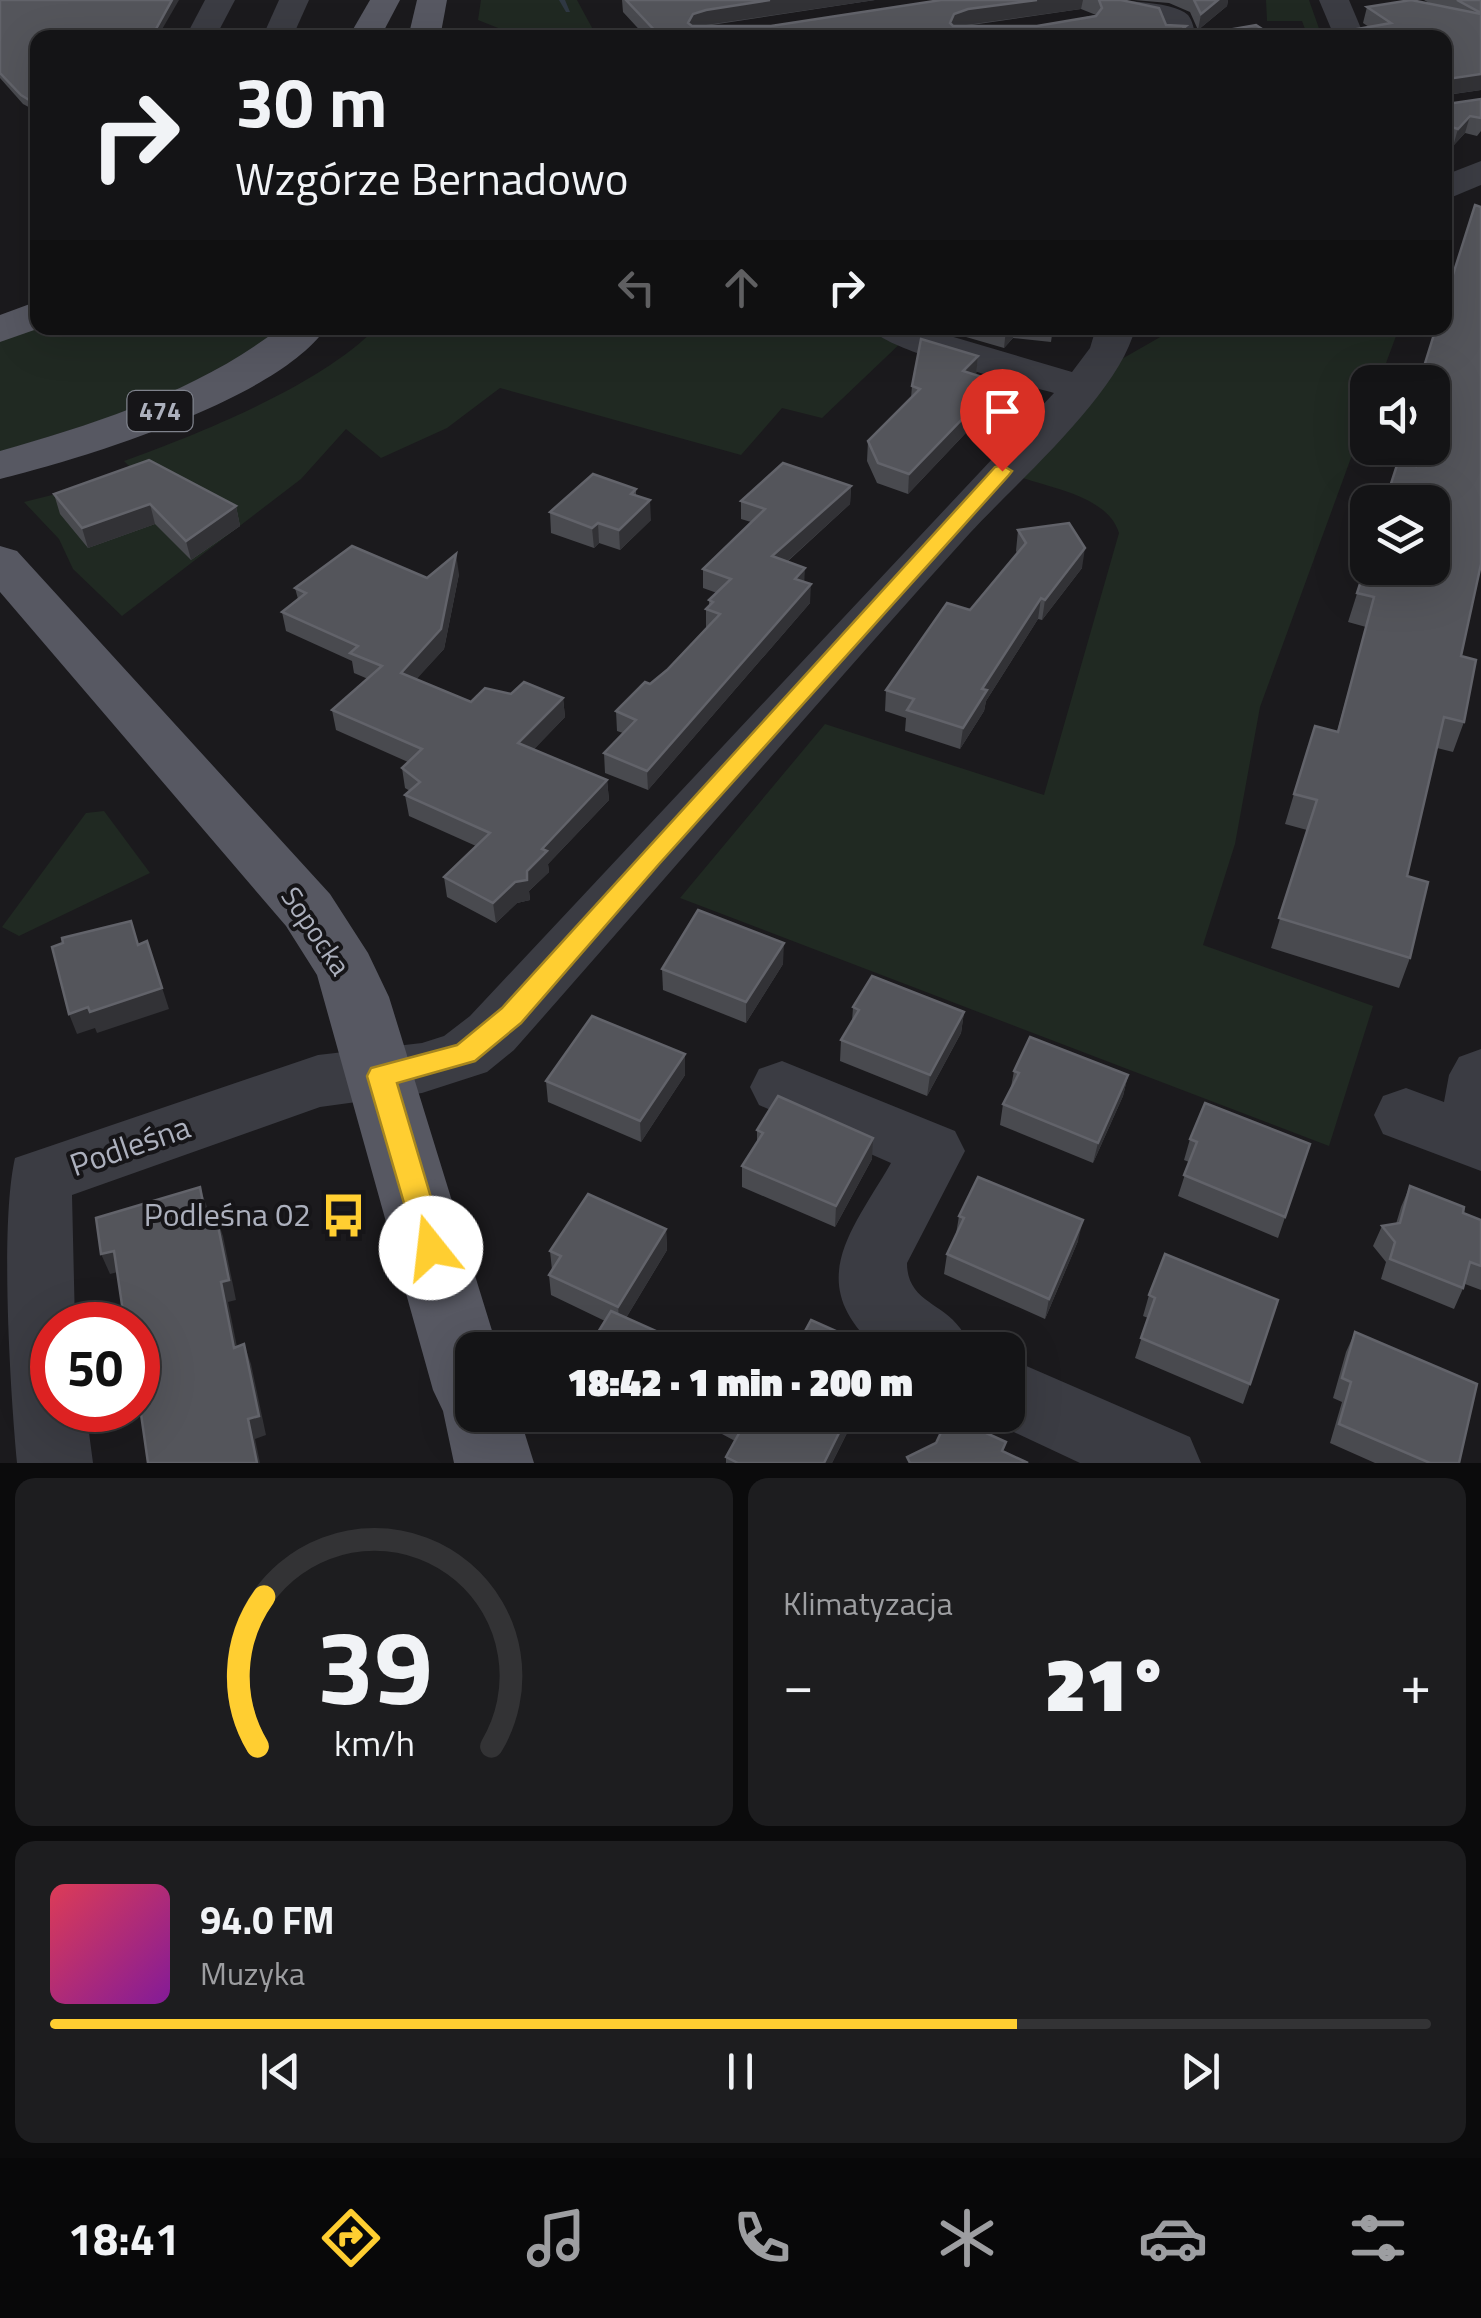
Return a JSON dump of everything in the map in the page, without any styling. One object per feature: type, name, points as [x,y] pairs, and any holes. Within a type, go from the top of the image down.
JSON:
[{"type":"main road","points":[[368,30],[385,0]]},
{"type":"main road","points":[[426,30],[432,0]]},
{"type":"main road","points":[[0,330],[30,317]]},
{"type":"main road","name":"474","points":[[0,465],[100,435],[185,400],[243,371],[295,335]]},
{"type":"main road","name":"Sopocka","points":[[0,561],[308,910],[346,970],[455,1332]]},
{"type":"main road","points":[[485,1432],[494,1463]]},
{"type":"street","points":[[204,30],[220,0]]},
{"type":"street","points":[[280,30],[294,0]]},
{"type":"street","points":[[1334,0],[1347,30]]},
{"type":"street","points":[[1089,7],[1170,14],[1179,30]]},
{"type":"street","points":[[1452,167],[1481,157]]},
{"type":"street","points":[[1452,186],[1481,171]]},
{"type":"street","points":[[907,335],[1082,388]]},
{"type":"street","points":[[381,1076],[465,1054],[512,1016],[651,856],[1082,388],[1110,349],[1113,335]]},
{"type":"street","points":[[1406,1115],[1475,1142],[1481,1075]]},
{"type":"street","name":"Podleśna","points":[[55,1463],[36,1299],[39,1178],[318,1081],[381,1076]]},
{"type":"street","points":[[782,1087],[932,1152],[872,1261],[870,1276],[879,1301],[914,1332]]},
{"type":"street","points":[[1025,1401],[1163,1463]]},
{"type":"shaded area","points":[[481,0],[577,0],[593,30],[503,30],[478,20]]},
{"type":"shaded area","points":[[1266,0],[1309,0],[1320,30],[1305,30],[1302,21],[1267,21]]},
{"type":"shaded area","points":[[30,331],[30,335],[276,335],[150,405],[0,452],[0,340]]},
{"type":"shaded area","points":[[368,335],[906,338],[822,418],[782,408],[741,455],[500,388],[447,428],[381,458],[346,429],[301,479],[122,616],[73,569],[59,539],[24,502],[88,486],[132,469],[124,461],[258,406],[352,349]]},
{"type":"shaded area","points":[[1164,335],[1396,335],[1385,365],[1350,365],[1350,461],[1260,707],[1235,844],[1203,945],[1373,1006],[1329,1146],[680,898],[825,724],[1044,795],[1119,533],[1113,520],[1091,502],[1017,476],[1120,360]]},
{"type":"shaded area","points":[[104,811],[150,873],[19,936],[2,927],[86,813]]},
{"type":"building","points":[[0,0],[172,0],[155,30],[30,30],[30,101],[0,73]]},
{"type":"building","points":[[626,0],[770,0],[706,10],[693,14],[688,23],[771,26],[941,0],[1037,0],[968,9],[954,14],[950,23],[1037,26],[1096,16],[1102,8],[1099,0],[1121,0],[1159,8],[1166,25],[1186,26],[1181,30],[654,30]]},
{"type":"building","points":[[1194,0],[1218,0],[1201,14]]},
{"type":"building","points":[[1411,0],[1481,14],[1481,74],[1452,78],[1452,30],[1352,30],[1391,23],[1367,7]]},
{"type":"building","points":[[1457,0],[1481,0],[1481,13]]},
{"type":"building","points":[[1256,25],[1264,30],[1228,30]]},
{"type":"building","points":[[1481,99],[1481,118],[1470,116],[1458,129],[1452,127],[1452,103]]},
{"type":"building","points":[[1475,205],[1481,207],[1481,564],[1461,656],[1476,660],[1464,722],[1444,717],[1407,876],[1428,882],[1410,958],[1279,918],[1317,800],[1294,794],[1315,726],[1338,732],[1374,597],[1357,593],[1360,585],[1450,585],[1450,485],[1391,485],[1397,465],[1450,465],[1450,365],[1424,365],[1434,335],[1452,335],[1452,278]]},
{"type":"building","points":[[921,339],[978,356],[963,371],[998,382],[909,474],[878,463],[868,441],[920,389],[912,386]]},
{"type":"building","points":[[149,460],[236,506],[186,541],[150,504],[82,528],[54,494]]},
{"type":"building","points":[[783,463],[851,486],[772,556],[805,568],[795,579],[811,584],[647,771],[604,753],[636,720],[616,711],[645,682],[650,684],[667,670],[720,614],[706,609],[713,602],[709,600],[731,579],[703,569],[765,509],[741,501]]},
{"type":"building","points":[[593,474],[636,489],[631,494],[650,500],[619,530],[598,523],[592,528],[550,512]]},
{"type":"building","points":[[1069,523],[1085,548],[1045,600],[1041,598],[982,689],[987,690],[963,728],[907,710],[914,699],[886,690],[947,603],[970,610],[1026,543],[1018,530]]},
{"type":"building","points":[[352,546],[427,578],[456,554],[441,629],[401,673],[471,702],[485,688],[511,694],[524,682],[563,698],[518,743],[607,780],[542,849],[547,851],[527,871],[527,880],[515,882],[493,903],[444,877],[490,833],[405,795],[420,782],[402,768],[422,749],[332,710],[382,666],[350,653],[358,646],[282,612],[306,593],[295,588]]},
{"type":"building","points":[[698,910],[784,943],[746,1002],[662,969]]},
{"type":"building","points":[[131,921],[138,945],[147,941],[162,988],[90,1012],[88,1007],[69,1014],[52,947],[63,943],[62,938]]},
{"type":"building","points":[[872,976],[964,1012],[930,1075],[841,1040],[859,1010],[853,1007]]},
{"type":"building","points":[[592,1016],[685,1054],[640,1121],[546,1081]]},
{"type":"building","points":[[1030,1037],[1128,1075],[1098,1143],[1003,1104],[1019,1073],[1014,1071]]},
{"type":"building","points":[[778,1096],[873,1138],[836,1206],[742,1166],[763,1133],[757,1130]]},
{"type":"building","points":[[1205,1103],[1310,1144],[1285,1217],[1184,1175],[1197,1142],[1190,1139]]},
{"type":"building","points":[[978,1177],[1083,1220],[1049,1299],[947,1254],[964,1218],[959,1216]]},
{"type":"building","points":[[1410,1186],[1464,1207],[1463,1213],[1481,1220],[1481,1266],[1470,1262],[1463,1288],[1390,1259],[1395,1242],[1382,1226],[1400,1223]]},
{"type":"building","points":[[200,1187],[206,1219],[216,1216],[229,1280],[221,1282],[234,1348],[244,1344],[259,1416],[248,1419],[257,1463],[148,1463],[144,1432],[160,1432],[160,1302],[122,1302],[114,1251],[101,1254],[96,1218]]},
{"type":"building","points":[[588,1194],[666,1229],[618,1307],[549,1275],[561,1256],[550,1251]]},
{"type":"building","points":[[1165,1254],[1278,1300],[1250,1384],[1141,1338],[1155,1298],[1149,1295]]},
{"type":"building","points":[[611,1311],[658,1332],[598,1332]]},
{"type":"building","points":[[811,1320],[838,1332],[804,1332]]},
{"type":"building","points":[[1355,1332],[1477,1384],[1459,1463],[1430,1463],[1339,1424],[1351,1382],[1342,1378]]},
{"type":"building","points":[[740,1432],[840,1432],[824,1463],[738,1463],[726,1457]]},
{"type":"building","points":[[941,1432],[984,1432],[1006,1442],[1002,1451],[1028,1463],[910,1463],[907,1457],[936,1443]]},
{"type":"waterway","points":[[562,0],[568,11]]},
{"type":"place","name":"Podleśna 02","points":[[344,1215]]},
{"type":"route","points":[[431,1248],[381,1076],[465,1054],[512,1016],[651,856],[1002,471]]}]
